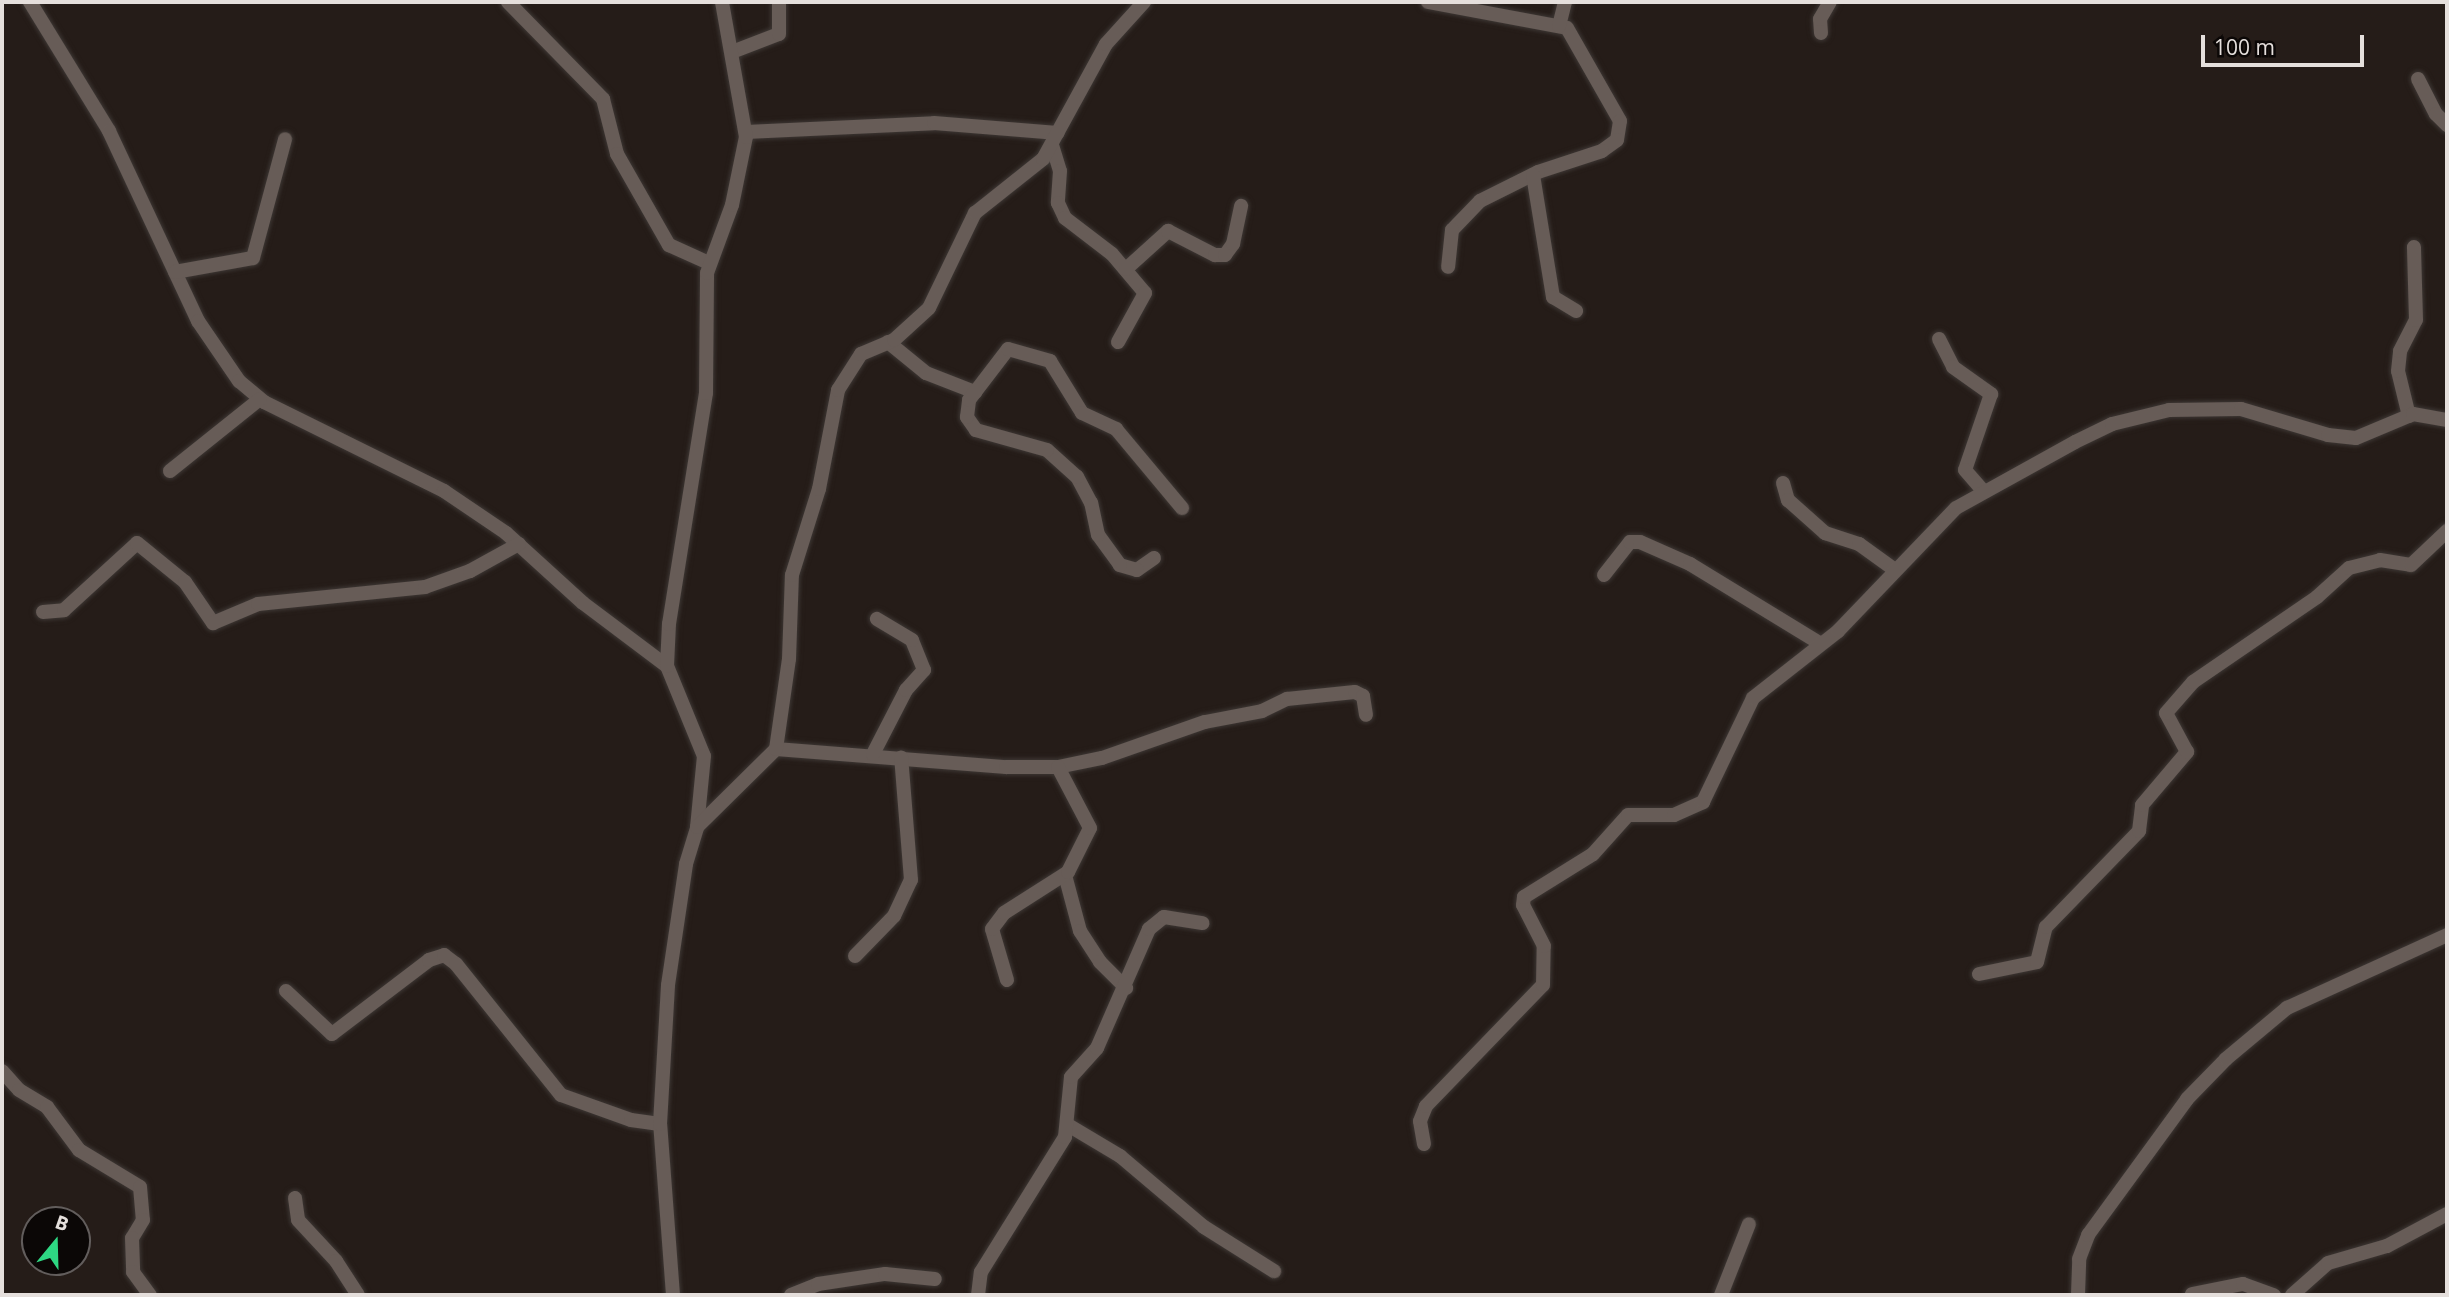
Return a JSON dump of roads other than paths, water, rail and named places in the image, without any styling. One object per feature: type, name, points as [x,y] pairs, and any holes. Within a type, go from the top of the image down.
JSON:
[{"type":"street","points":[[30,2],[109,131],[175,272],[221,360],[260,399],[433,485],[519,544],[583,603],[667,666]]},
{"type":"street","points":[[508,2],[603,99],[617,153],[669,245],[709,263]]},
{"type":"street","points":[[673,1295],[660,1124],[668,985],[696,827],[704,755],[667,666],[669,624],[706,393],[709,263],[732,205],[746,132],[722,2]]},
{"type":"street","points":[[732,52],[779,34],[779,2]]},
{"type":"street","points":[[696,827],[776,749],[788,673],[792,575],[819,489],[835,400],[843,378],[861,354],[888,342],[923,315],[938,296],[975,213],[1043,159],[1110,39],[1144,2]]},
{"type":"street","points":[[1428,2],[1494,18],[1559,26],[1571,33],[1618,114],[1619,133],[1602,151],[1533,175],[1487,196],[1457,223],[1449,239],[1448,267]]},
{"type":"street","points":[[1559,26],[1565,2]]},
{"type":"street","points":[[1821,33],[1820,19],[1830,2]]},
{"type":"street","points":[[2418,79],[2436,114],[2447,125]]},
{"type":"street","points":[[746,132],[934,123],[1055,139]]},
{"type":"street","points":[[175,272],[253,258],[285,139]]},
{"type":"street","points":[[1055,139],[1060,171],[1058,202],[1065,218],[1126,269],[1145,293],[1118,342]]},
{"type":"street","points":[[1533,175],[1553,297],[1576,311]]},
{"type":"street","points":[[1126,269],[1168,231],[1215,254],[1225,255],[1233,244],[1241,206]]},
{"type":"street","points":[[2409,416],[2398,371],[2402,345],[2416,320],[2414,247]]},
{"type":"street","points":[[1939,339],[1953,367],[1991,394],[1965,470],[1984,492]]},
{"type":"street","points":[[888,342],[926,373],[975,392]]},
{"type":"street","points":[[1154,558],[1137,570],[1119,565],[1098,535],[1091,503],[1077,477],[1047,450],[1003,441],[976,429],[966,406],[1008,349],[1050,361],[1082,413],[1116,429],[1182,508]]},
{"type":"street","points":[[170,471],[260,399]]},
{"type":"street","points":[[1424,1144],[1420,1121],[1426,1105],[1543,985],[1544,946],[1523,905],[1524,897],[1593,854],[1628,814],[1674,815],[1703,802],[1754,698],[1821,644],[1950,513],[2112,424],[2169,410],[2241,409],[2328,435],[2356,438],[2409,416],[2447,420]]},
{"type":"street","points":[[1783,483],[1788,499],[1825,533],[1859,544],[1895,570]]},
{"type":"street","points":[[1979,974],[2037,962],[2046,927],[2139,831],[2142,805],[2187,752],[2166,713],[2193,682],[2317,597],[2349,568],[2380,560],[2411,565],[2447,531]]},
{"type":"street","points":[[1604,575],[1630,542],[1640,542],[1690,564],[1821,644]]},
{"type":"street","points":[[43,611],[64,610],[137,543],[185,582],[213,623],[258,604],[425,587],[470,571],[519,544]]},
{"type":"street","points":[[873,754],[906,690],[924,670],[912,640],[877,620]]},
{"type":"street","points":[[776,749],[873,754],[1006,767],[1058,767],[1102,758],[1205,722],[1262,711],[1287,699],[1355,692],[1363,696],[1366,715]]},
{"type":"street","points":[[855,956],[894,916],[911,880],[901,757]]},
{"type":"street","points":[[1007,980],[992,929],[1014,906],[1065,875],[1090,828],[1058,767]]},
{"type":"street","points":[[1065,875],[1080,931],[1100,961],[1126,989]]},
{"type":"street","points":[[978,1295],[981,1272],[1068,1125],[1065,1105],[1071,1077],[1097,1048],[1157,919],[1174,916],[1203,923]]},
{"type":"street","points":[[2078,1295],[2079,1259],[2088,1235],[2187,1100],[2226,1059],[2287,1008],[2447,935]]},
{"type":"street","points":[[286,991],[332,1034],[429,960],[444,955],[456,964],[561,1095],[631,1120],[660,1124]]},
{"type":"street","points":[[2,1071],[19,1090],[47,1107],[79,1150],[140,1187],[143,1220],[131,1243],[133,1272],[150,1295]]},
{"type":"street","points":[[1068,1125],[1120,1156],[1204,1227],[1274,1271]]},
{"type":"street","points":[[295,1198],[298,1220],[336,1261],[358,1295]]},
{"type":"street","points":[[2292,1295],[2328,1263],[2387,1246],[2447,1214]]},
{"type":"street","points":[[1721,1295],[1749,1224]]},
{"type":"street","points":[[791,1295],[825,1283],[885,1274],[936,1279]]},
{"type":"street","points":[[2191,1295],[2243,1284],[2274,1295]]}]
